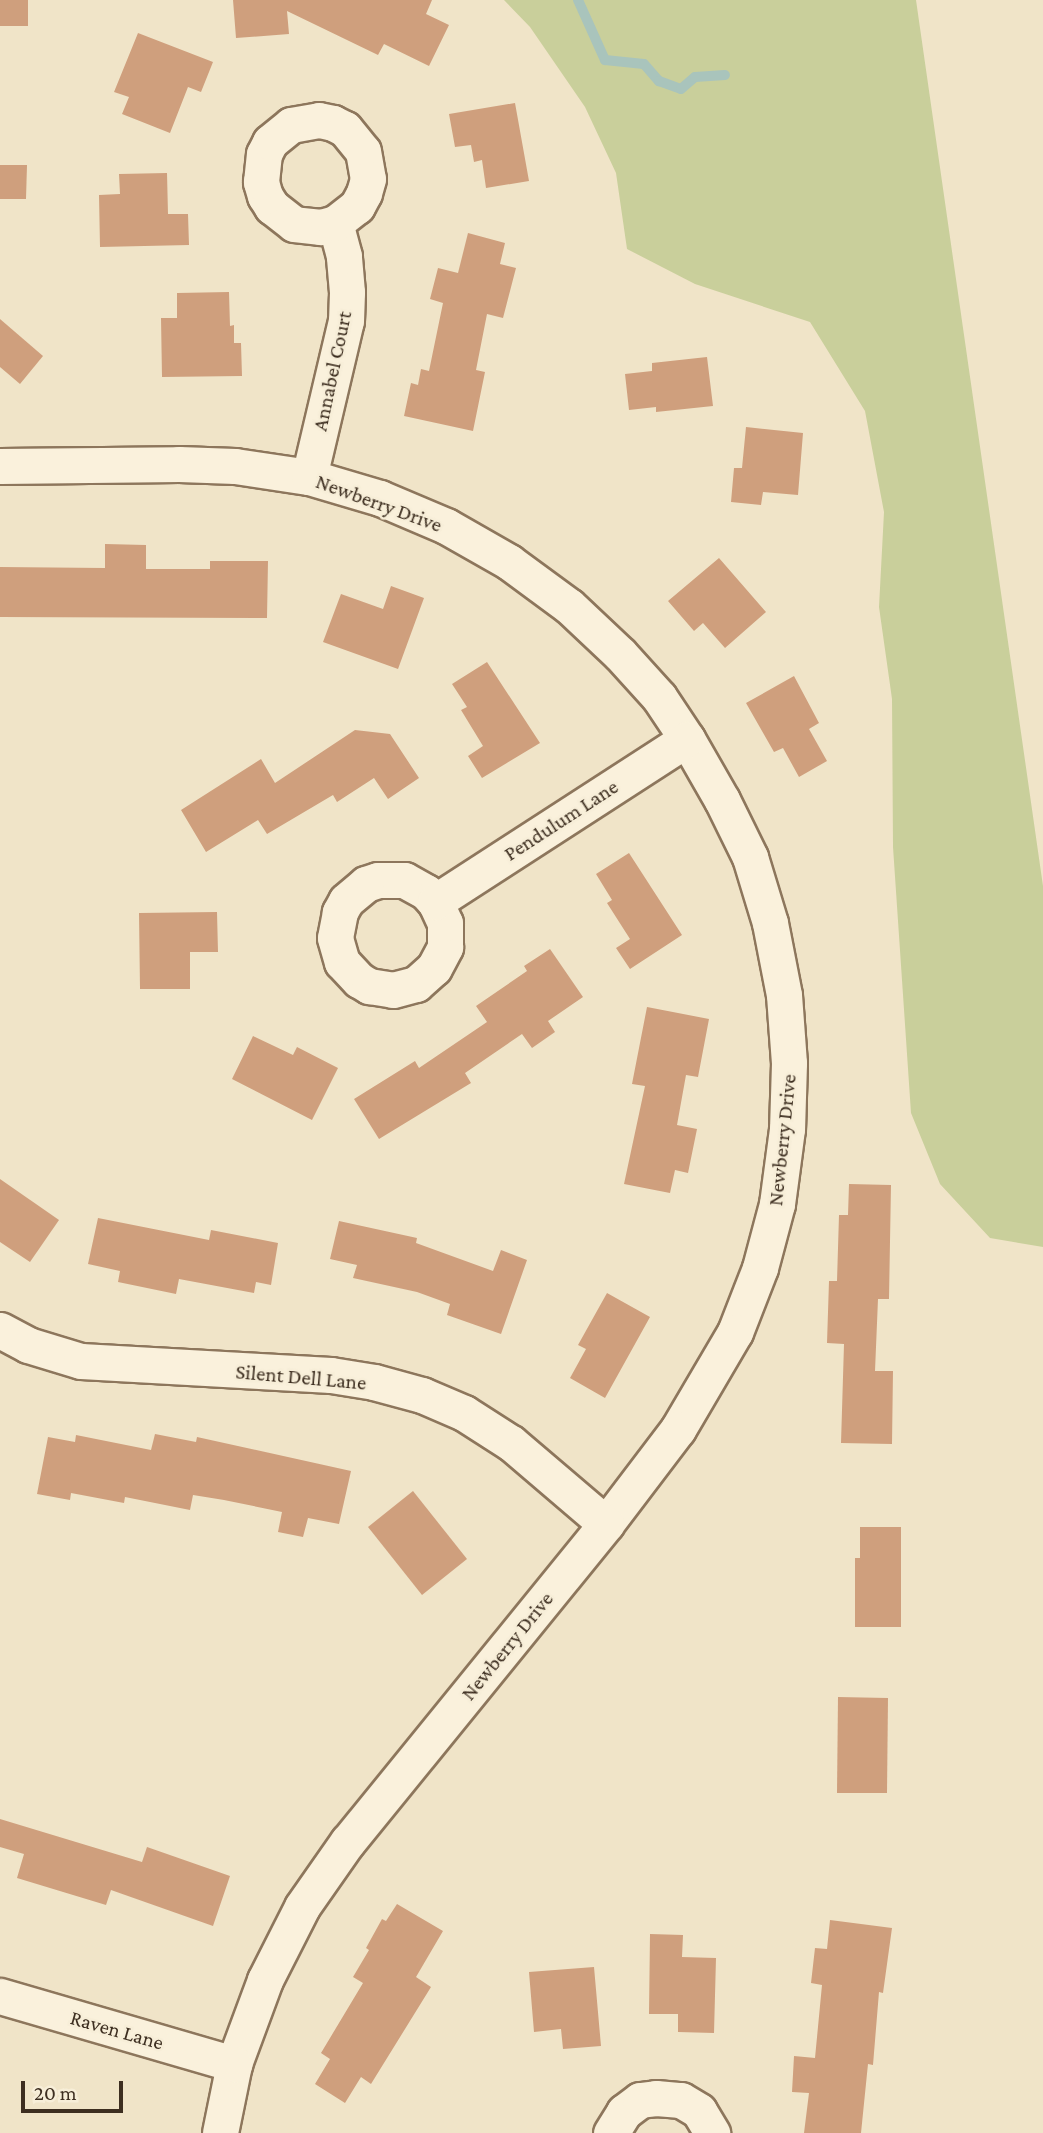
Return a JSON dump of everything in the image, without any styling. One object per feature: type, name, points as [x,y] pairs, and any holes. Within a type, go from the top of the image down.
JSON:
[{"type":"street","name":"Annabel Court","points":[[309,477],[346,321],[345,256],[335,223]]},
{"type":"street","name":"Newberry Drive","points":[[0,466],[235,466],[309,477],[380,498],[435,522],[509,562],[569,606],[620,654],[659,697],[687,739],[722,800],[750,857],[770,923],[784,995],[789,1063],[787,1129],[777,1204],[760,1268],[735,1332],[678,1429],[606,1524],[348,1841],[302,1907],[265,1980],[234,2064],[220,2133]]},
{"type":"street","name":"Pendulum Lane","points":[[435,901],[687,739]]},
{"type":"street","name":"Silent Dell Lane","points":[[0,1330],[28,1345],[81,1361],[331,1375],[374,1382],[422,1395],[464,1413],[511,1443],[606,1524]]},
{"type":"street","name":"Raven Lane","points":[[0,1996],[234,2064]]},
{"type":"street","points":[[611,2133],[624,2112],[640,2100],[656,2098],[681,2100],[699,2111],[712,2133]]},
{"type":"green space","points":[[504,0],[916,0],[1043,886],[1043,1247],[990,1238],[940,1184],[911,1113],[893,847],[892,699],[879,607],[884,512],[865,411],[810,322],[695,284],[627,249],[616,173],[585,107],[530,27]]},
{"type":"building","points":[[0,0],[28,0],[28,26],[0,26]]},
{"type":"building","points":[[233,0],[432,0],[426,14],[449,25],[429,66],[384,44],[378,55],[287,11],[289,34],[236,38]]},
{"type":"building","points":[[138,33],[213,62],[201,92],[188,87],[170,133],[122,114],[129,97],[114,92]]},
{"type":"building","points":[[515,103],[529,181],[486,188],[482,160],[474,162],[471,145],[455,147],[449,114]]},
{"type":"building","points":[[0,165],[27,165],[26,199],[0,199]]},
{"type":"building","points":[[167,173],[168,214],[188,214],[189,245],[100,247],[99,195],[120,194],[119,174]]},
{"type":"building","points":[[468,233],[505,243],[500,264],[516,268],[503,318],[487,314],[476,370],[485,372],[473,431],[404,416],[411,383],[418,385],[421,369],[429,371],[443,303],[430,299],[438,268],[458,273]]},
{"type":"building","points":[[229,292],[230,326],[234,325],[234,343],[241,343],[242,376],[162,377],[161,318],[177,318],[177,293]]},
{"type":"building","points":[[0,319],[43,356],[20,384],[0,367]]},
{"type":"building","points":[[707,357],[713,406],[656,412],[656,407],[629,410],[625,374],[652,371],[652,363]]},
{"type":"building","points":[[746,427],[803,433],[798,495],[763,492],[761,505],[731,502],[734,468],[742,468]]},
{"type":"building","points":[[105,544],[146,545],[146,569],[210,569],[210,561],[268,561],[267,618],[0,617],[0,567],[105,568]]},
{"type":"building","points":[[719,558],[766,612],[725,648],[703,623],[694,631],[668,601]]},
{"type":"building","points":[[391,586],[424,598],[398,669],[323,642],[341,594],[383,609]]},
{"type":"building","points":[[487,662],[540,743],[482,778],[468,756],[483,746],[461,710],[467,707],[452,684]]},
{"type":"building","points":[[794,676],[819,723],[809,729],[827,761],[799,777],[783,748],[774,752],[746,703]]},
{"type":"building","points":[[355,730],[390,734],[419,778],[388,799],[374,778],[337,802],[333,795],[267,834],[258,820],[206,852],[181,810],[261,759],[275,783]]},
{"type":"building","points":[[629,853],[682,935],[630,969],[616,948],[630,939],[607,903],[612,900],[596,874]]},
{"type":"building","points":[[217,912],[218,952],[190,952],[190,989],[140,989],[139,913]]},
{"type":"building","points":[[550,949],[583,997],[548,1021],[555,1032],[532,1048],[522,1034],[465,1073],[471,1083],[379,1139],[354,1099],[415,1061],[419,1068],[487,1022],[476,1006],[527,971],[524,966]]},
{"type":"building","points":[[647,1007],[709,1019],[698,1077],[686,1075],[677,1125],[697,1129],[688,1173],[675,1170],[670,1193],[624,1184],[645,1086],[632,1084]]},
{"type":"building","points":[[253,1036],[293,1055],[297,1047],[338,1068],[312,1120],[232,1079]]},
{"type":"building","points":[[0,1179],[59,1220],[30,1262],[0,1242]]},
{"type":"building","points":[[849,1184],[891,1185],[889,1299],[878,1299],[875,1371],[893,1371],[892,1444],[841,1443],[844,1344],[827,1343],[829,1281],[837,1281],[839,1215],[848,1215]]},
{"type":"building","points":[[98,1218],[209,1240],[211,1230],[278,1243],[271,1285],[256,1282],[254,1293],[179,1279],[176,1294],[118,1282],[120,1271],[88,1264]]},
{"type":"building","points":[[339,1221],[417,1238],[416,1243],[493,1271],[501,1250],[527,1260],[501,1334],[447,1315],[450,1304],[417,1292],[353,1278],[357,1265],[330,1259]]},
{"type":"building","points":[[607,1293],[650,1317],[605,1398],[570,1378],[586,1349],[578,1345]]},
{"type":"building","points":[[155,1434],[196,1442],[197,1437],[351,1471],[339,1524],[308,1518],[303,1537],[278,1532],[282,1512],[224,1500],[193,1495],[190,1510],[125,1497],[124,1503],[71,1493],[70,1500],[37,1494],[48,1437],[75,1442],[76,1435],[151,1450]]},
{"type":"building","points":[[413,1491],[467,1559],[422,1595],[368,1527]]},
{"type":"building","points":[[860,1527],[901,1527],[901,1627],[855,1627],[855,1558],[860,1558]]},
{"type":"building","points":[[838,1697],[888,1698],[887,1793],[837,1793]]},
{"type":"building","points":[[0,1819],[142,1862],[147,1847],[230,1876],[213,1926],[111,1890],[106,1905],[17,1878],[24,1854],[0,1847]]},
{"type":"building","points":[[397,1904],[443,1931],[416,1977],[431,1987],[371,2084],[361,2077],[345,2103],[315,2084],[330,2059],[321,2053],[363,1983],[353,1977],[369,1950],[366,1948],[382,1919],[386,1921]]},
{"type":"building","points":[[830,1920],[892,1928],[883,1993],[879,1992],[873,2065],[868,2064],[861,2133],[804,2133],[809,2093],[792,2092],[794,2056],[815,2058],[822,1985],[811,1983],[815,1948],[827,1949]]},
{"type":"building","points":[[650,1934],[683,1935],[682,1957],[716,1958],[714,2033],[678,2032],[678,2014],[649,2014]]},
{"type":"building","points":[[594,1967],[601,2046],[563,2049],[561,2029],[534,2032],[529,1972]]},
{"type":"waterway","points":[[578,0],[605,60],[644,64],[659,81],[681,89],[695,77],[725,75]]}]
